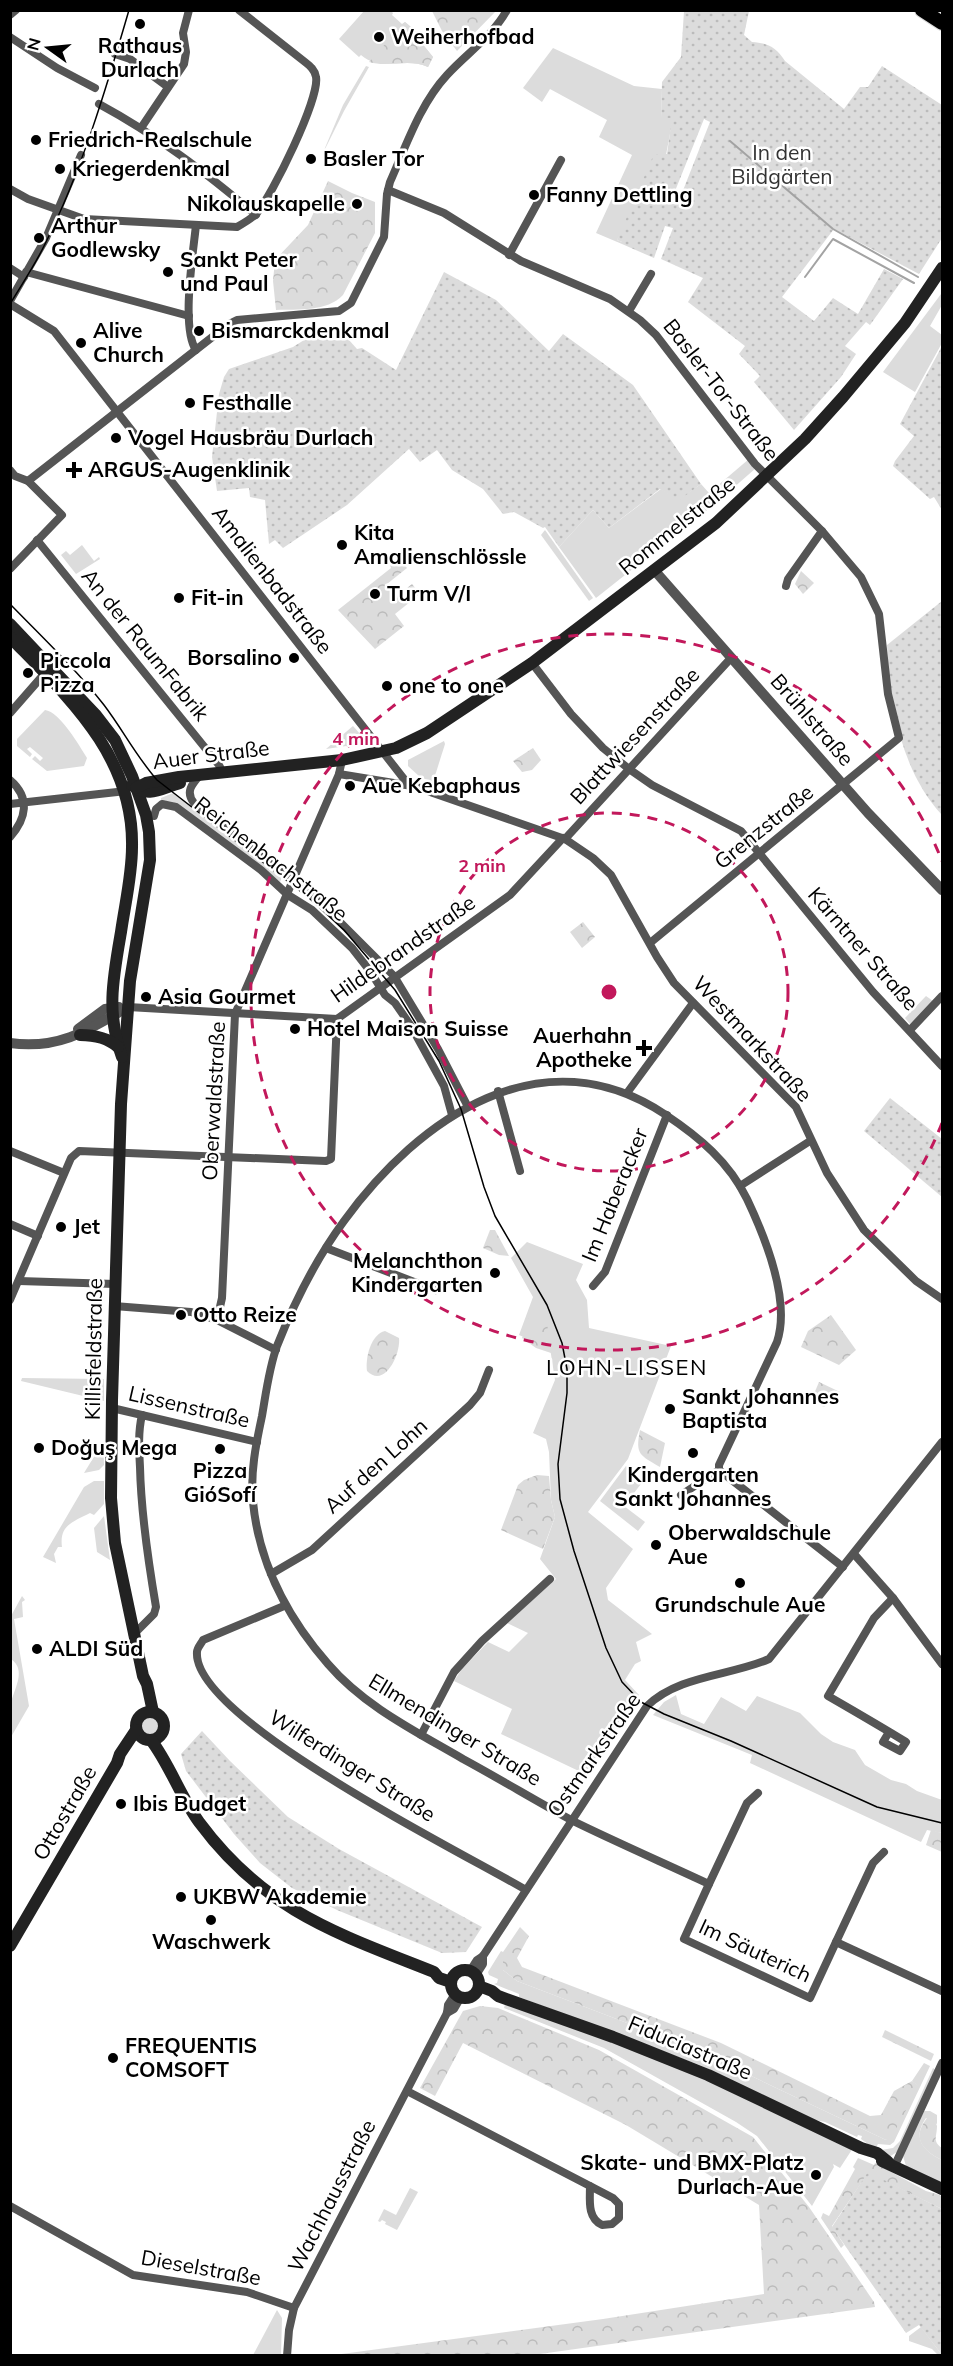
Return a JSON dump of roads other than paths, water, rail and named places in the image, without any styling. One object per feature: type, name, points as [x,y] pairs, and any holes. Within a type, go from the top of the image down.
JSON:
[{"type":"main road","points":[[922,10],[942,23]]},
{"type":"main road","name":"Rommelstraße","points":[[381,751],[396,748],[428,733],[532,663],[716,523],[805,439],[905,323],[942,268]]},
{"type":"main road","points":[[10,624],[92,721]]},
{"type":"main road","points":[[10,637],[122,752],[130,790],[151,793],[200,775]]},
{"type":"main road","name":"Auer Straße","points":[[130,790],[161,779],[342,760],[381,751]]},
{"type":"main road","name":"Killisfeldstraße","points":[[130,790],[148,824],[150,860],[130,981],[118,1153],[112,1408],[113,1521],[119,1570],[143,1676],[147,1684],[148,1713],[163,1719],[164,1726],[148,1736]]},
{"type":"main road","name":"Killisfeldstraße","points":[[124,1063],[118,1047],[112,1012],[112,989],[132,858],[130,790]]},
{"type":"main road","points":[[150,860],[156,836],[150,800],[151,793]]},
{"type":"main road","points":[[80,1035],[98,1037],[118,1047]]},
{"type":"main road","points":[[148,1713],[136,1721],[168,1766],[194,1815],[230,1861],[272,1897],[312,1922],[434,1972],[439,1978],[469,1997],[475,1981],[461,1970],[455,1987]]},
{"type":"main road","name":"Ottostraße","points":[[10,1946],[117,1762],[135,1744],[148,1736]]},
{"type":"main road","name":"Fiduciastraße","points":[[475,1981],[498,1996],[613,2037],[708,2075],[861,2148],[870,2156],[892,2164],[942,2189]]},
{"type":"street","points":[[10,15],[16,10]]},
{"type":"street","points":[[141,128],[184,64],[186,52],[183,33],[189,10]]},
{"type":"street","points":[[10,189],[28,199],[84,219],[237,227],[256,215],[275,184],[306,117],[316,86],[316,77],[313,69],[305,62],[239,10]]},
{"type":"street","points":[[28,481],[237,320],[320,314],[339,311],[351,303],[386,232],[388,190],[432,93],[446,75],[499,25],[507,10]]},
{"type":"street","points":[[10,37],[57,68],[95,88]]},
{"type":"street","points":[[116,54],[130,59],[168,87]]},
{"type":"street","points":[[99,104],[141,128],[191,162],[256,215]]},
{"type":"street","points":[[10,302],[46,238],[81,155]]},
{"type":"street","points":[[509,255],[561,160]]},
{"type":"street","name":"Basler-Tor-Straße","points":[[388,190],[444,213],[509,255],[600,294],[629,311],[649,327],[766,477],[822,531],[861,577],[879,614],[888,694],[899,738]]},
{"type":"street","points":[[196,225],[189,334],[196,350]]},
{"type":"street","points":[[10,268],[25,275],[189,316]]},
{"type":"street","points":[[629,311],[651,274]]},
{"type":"street","name":"Amalienbadstraße","points":[[10,302],[54,331],[345,701],[381,751]]},
{"type":"street","points":[[10,569],[62,515],[28,481],[12,475]]},
{"type":"street","points":[[786,586],[788,579],[822,531]]},
{"type":"street","name":"An der RaumFabrik","points":[[37,540],[219,765],[223,773]]},
{"type":"street","name":"Brühlstraße","points":[[655,571],[843,785],[942,890]]},
{"type":"street","name":"Blattwiesenstraße","points":[[564,838],[731,658]]},
{"type":"street","name":"Kärntner Straße","points":[[532,663],[571,714],[603,748],[629,769],[652,785],[741,831],[873,992],[942,1065]]},
{"type":"street","points":[[10,713],[45,673]]},
{"type":"street","name":"Grenzstraße","points":[[650,943],[899,738]]},
{"type":"street","points":[[381,751],[405,779],[415,786]]},
{"type":"street","name":"Oberwaldstraße","points":[[217,1320],[222,1298],[235,1014],[339,774],[342,760]]},
{"type":"street","points":[[339,774],[415,786],[564,838],[593,858],[611,875],[650,943]]},
{"type":"street","name":"Reichenbachstraße","points":[[200,775],[190,786],[189,795],[194,803],[295,878],[346,926],[395,978],[438,1049],[467,1105]]},
{"type":"street","points":[[10,780],[16,785],[25,802],[20,827],[10,837]]},
{"type":"street","name":"Auer Straße","points":[[10,804],[130,790]]},
{"type":"street","name":"Reichenbachstraße","points":[[154,816],[156,809],[162,804],[176,807],[261,870],[288,895],[312,910],[334,930],[400,1009],[444,1086],[452,1115]]},
{"type":"street","name":"Hildebrandstraße","points":[[128,1007],[338,1019],[510,895],[564,838]]},
{"type":"street","name":"Westmarkstraße","points":[[650,943],[665,970],[693,1003],[796,1107],[810,1140],[838,1192],[864,1230],[916,1281],[942,1299]]},
{"type":"street","points":[[910,1030],[942,996]]},
{"type":"street","points":[[627,1093],[693,1003]]},
{"type":"street","points":[[57,1041],[112,1012],[128,1007]]},
{"type":"street","points":[[10,1043],[34,1044],[80,1035],[112,1012]]},
{"type":"street","points":[[11,1299],[64,1173],[71,1158],[79,1151],[326,1161],[331,1159],[338,1019]]},
{"type":"street","name":"Ellmendinger Straße","points":[[571,1820],[421,1735],[373,1705],[344,1682],[326,1663],[284,1606],[259,1539],[253,1499],[253,1465],[276,1350],[296,1302],[326,1248],[345,1220],[392,1165],[467,1105],[498,1092],[539,1083],[570,1081],[627,1093],[667,1115],[708,1147],[724,1164],[740,1186],[765,1246],[777,1286],[783,1317],[777,1342],[719,1464],[719,1470]]},
{"type":"street","points":[[498,1092],[520,1171]]},
{"type":"street","name":"Im Haberacker","points":[[593,1286],[605,1272],[667,1115]]},
{"type":"street","points":[[740,1186],[810,1140]]},
{"type":"street","points":[[10,1151],[64,1173]]},
{"type":"street","points":[[10,1224],[38,1236]]},
{"type":"street","points":[[326,1248],[435,1290]]},
{"type":"street","points":[[19,1281],[115,1284]]},
{"type":"street","points":[[114,1306],[175,1309],[217,1320],[276,1350]]},
{"type":"street","name":"Auf den Lohn","points":[[271,1574],[312,1550],[470,1405],[480,1394],[489,1370]]},
{"type":"street","name":"Lissenstraße","points":[[112,1408],[257,1442]]},
{"type":"street","points":[[133,1635],[154,1614],[156,1607],[143,1523],[141,1415]]},
{"type":"street","name":"Ostmarkstraße","points":[[475,1981],[477,1960],[483,1956],[647,1706],[675,1687],[756,1665],[769,1659],[942,1442]]},
{"type":"street","points":[[681,1495],[719,1470],[843,1567]]},
{"type":"street","points":[[854,1554],[893,1598],[942,1664]]},
{"type":"street","points":[[421,1735],[448,1681],[462,1663],[550,1580]]},
{"type":"street","points":[[889,1732],[828,1696],[874,1618],[893,1598]]},
{"type":"street","name":"Wilferdinger Straße","points":[[284,1606],[203,1640],[196,1653],[202,1668],[219,1695],[240,1715],[338,1784],[526,1890]]},
{"type":"street","points":[[710,1884],[747,1803],[758,1793]]},
{"type":"street","name":"Im Säuterich","points":[[571,1820],[710,1884],[684,1939],[810,1998],[836,1942],[942,1991]]},
{"type":"street","points":[[836,1942],[873,1863],[884,1852]]},
{"type":"street","name":"Wachhausstraße","points":[[287,2355],[294,2308],[447,2013],[447,2005],[455,1987]]},
{"type":"street","points":[[892,2164],[942,2063]]},
{"type":"street","points":[[407,2091],[590,2186],[613,2198],[619,2204],[619,2218],[612,2224],[602,2225],[593,2219],[590,2186]]},
{"type":"street","name":"Dieselstraße","points":[[10,2206],[134,2275],[146,2279],[224,2287],[247,2292],[294,2308]]},
{"type":"waterway","points":[[730,141],[833,229],[918,277]]},
{"type":"waterway","points":[[805,277],[833,239],[914,283]]},
{"type":"tram line","points":[[10,304],[41,252],[82,158],[129,10]]},
{"type":"tram line","points":[[10,604],[93,692],[157,780],[309,898],[344,930],[395,990],[439,1061],[461,1109],[495,1216],[547,1305],[562,1343],[567,1369],[567,1393],[558,1464],[560,1499],[574,1551],[606,1648],[622,1682],[641,1702],[664,1714],[731,1741],[877,1807],[942,1823]]},
{"type":"place","name":"Rathaus Durlach","points":[[140,24]]},
{"type":"place","name":"Weiherhofbad","points":[[379,37]]},
{"type":"place","name":"Friedrich-Realschule","points":[[36,140]]},
{"type":"place","name":"Basler Tor","points":[[311,159]]},
{"type":"place","name":"Kriegerdenkmal","points":[[60,169]]},
{"type":"place","name":"Fanny Dettling","points":[[534,195]]},
{"type":"place","name":"Nikolauskapelle","points":[[357,204]]},
{"type":"place","name":"Arthur Godlewsky","points":[[39,238]]},
{"type":"place","name":"Sankt Peter und Paul","points":[[168,272]]},
{"type":"place","name":"Bismarckdenkmal","points":[[199,331]]},
{"type":"place","name":"Alive Church","points":[[81,343]]},
{"type":"place","name":"Festhalle","points":[[190,403]]},
{"type":"place","name":"Vogel Hausbräu Durlach","points":[[116,438]]},
{"type":"place","name":"ARGUS-Augenklinik","points":[[74,470]]},
{"type":"place","name":"Kita Amalienschlössle","points":[[342,545]]},
{"type":"place","name":"Turm V/I","points":[[375,594]]},
{"type":"place","name":"Fit-in","points":[[179,598]]},
{"type":"place","name":"Borsalino","points":[[294,658]]},
{"type":"place","name":"Piccola Pizza","points":[[28,673]]},
{"type":"place","name":"one to one","points":[[387,686]]},
{"type":"place","name":"Aue Kebaphaus","points":[[350,786]]},
{"type":"place","name":"Asia Gourmet","points":[[146,997]]},
{"type":"place","name":"Hotel Maison Suisse","points":[[295,1029]]},
{"type":"place","name":"Auerhahn Apotheke","points":[[644,1048]]},
{"type":"place","name":"Jet","points":[[61,1227]]},
{"type":"place","name":"Melanchthon Kindergarten","points":[[495,1273]]},
{"type":"place","name":"Otto Reize","points":[[181,1315]]},
{"type":"place","name":"Sankt Johannes Baptista","points":[[670,1409]]},
{"type":"place","name":"Doğuş Mega","points":[[39,1448]]},
{"type":"place","name":"Pizza GióSofí","points":[[220,1449]]},
{"type":"place","name":"Kindergarten Sankt Johannes","points":[[693,1453]]},
{"type":"place","name":"Oberwaldschule Aue","points":[[656,1545]]},
{"type":"place","name":"Grundschule Aue","points":[[740,1583]]},
{"type":"place","name":"ALDI Süd","points":[[37,1649]]},
{"type":"place","name":"Ibis Budget","points":[[121,1804]]},
{"type":"place","name":"UKBW Akademie","points":[[181,1897]]},
{"type":"place","name":"Waschwerk","points":[[211,1920]]},
{"type":"place","name":"FREQUENTIS COMSOFT","points":[[113,2058]]},
{"type":"place","name":"Skate- und BMX-Platz Durlach-Aue","points":[[816,2175]]},
{"type":"district","name":"LOHN-LISSEN","points":[[627,1367]]},
{"type":"park label","name":"In den Bildgärten","points":[[782,165]]}]
